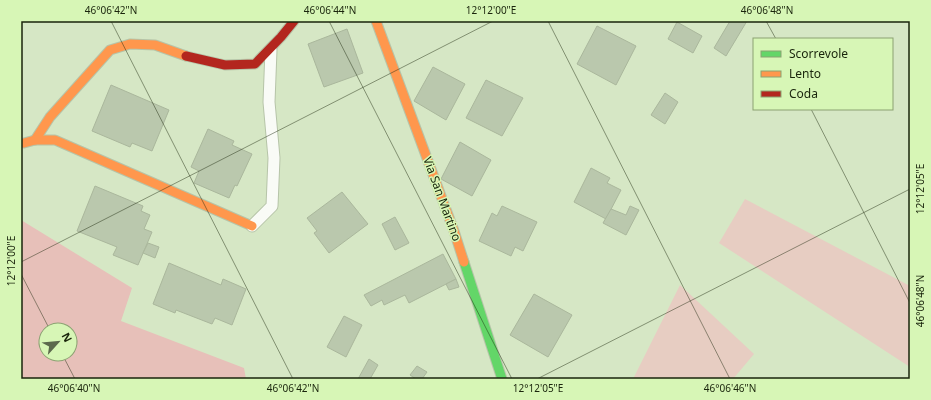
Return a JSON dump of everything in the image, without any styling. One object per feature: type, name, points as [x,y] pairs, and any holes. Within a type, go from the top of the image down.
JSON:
[{"type":"street","points":[[35,140],[50,117],[110,50],[130,44],[155,45],[187,57],[225,65],[255,64],[294,21]]},
{"type":"street","name":"Via San Martino","points":[[376,21],[454,231],[502,379]]},
{"type":"street","points":[[21,144],[35,140],[56,140],[252,226]]},
{"type":"lane","points":[[252,226],[272,206],[274,158],[269,102],[271,48]]},
{"type":"shaded area","points":[[745,199],[910,286],[910,367],[719,243]]},
{"type":"shaded area","points":[[21,220],[132,288],[121,321],[244,368],[246,379],[21,379]]},
{"type":"shaded area","points":[[680,285],[754,354],[733,379],[633,379]]},
{"type":"building","points":[[730,21],[747,21],[726,56],[714,48]]},
{"type":"building","points":[[677,22],[702,36],[693,53],[668,39]]},
{"type":"building","points":[[597,26],[636,46],[616,85],[577,64]]},
{"type":"building","points":[[347,29],[363,73],[324,87],[308,44]]},
{"type":"building","points":[[433,67],[465,84],[446,120],[414,101]]},
{"type":"building","points":[[486,80],[523,98],[502,136],[466,118]]},
{"type":"building","points":[[111,85],[169,110],[152,151],[132,143],[130,147],[92,131]]},
{"type":"building","points":[[665,93],[678,102],[665,124],[651,115]]},
{"type":"building","points":[[208,129],[234,141],[232,145],[252,154],[237,186],[235,185],[229,198],[194,183],[199,171],[191,167]]},
{"type":"building","points":[[460,142],[491,160],[472,196],[441,179]]},
{"type":"building","points":[[591,168],[610,178],[607,183],[621,190],[606,219],[574,202]]},
{"type":"building","points":[[95,186],[143,206],[141,211],[150,215],[144,229],[152,232],[138,265],[113,255],[117,247],[77,231]]},
{"type":"building","points":[[342,192],[368,224],[329,253],[314,233],[317,231],[307,218]]},
{"type":"building","points":[[502,206],[537,222],[523,251],[515,247],[511,256],[479,241],[492,213],[497,216]]},
{"type":"building","points":[[630,206],[639,210],[626,235],[603,223],[611,209],[626,215]]},
{"type":"building","points":[[395,217],[409,243],[395,250],[382,224]]},
{"type":"building","points":[[148,243],[159,247],[155,258],[143,253]]},
{"type":"building","points":[[443,254],[456,279],[409,303],[405,295],[384,305],[382,300],[371,306],[364,295]]},
{"type":"building","points":[[169,263],[221,285],[223,279],[246,289],[232,325],[215,318],[212,324],[176,310],[175,313],[153,304]]},
{"type":"building","points":[[456,279],[459,287],[449,290],[446,284]]},
{"type":"building","points":[[534,294],[572,315],[548,357],[510,335]]},
{"type":"building","points":[[344,316],[362,325],[346,357],[327,347]]},
{"type":"building","points":[[369,359],[378,365],[370,379],[358,379]]},
{"type":"building","points":[[417,366],[427,372],[422,379],[416,379],[410,375]]},
{"type":"traffic: fast","points":[[464,262],[502,379]]},
{"type":"traffic: slow","points":[[376,21],[454,231],[464,262]]},
{"type":"traffic: slow","points":[[35,140],[50,117],[110,50],[130,44],[155,45],[186,56]]},
{"type":"traffic: slow","points":[[24,143],[35,140],[55,140],[252,226]]},
{"type":"traffic: jam","points":[[186,56],[225,65],[255,64],[294,21]]}]
